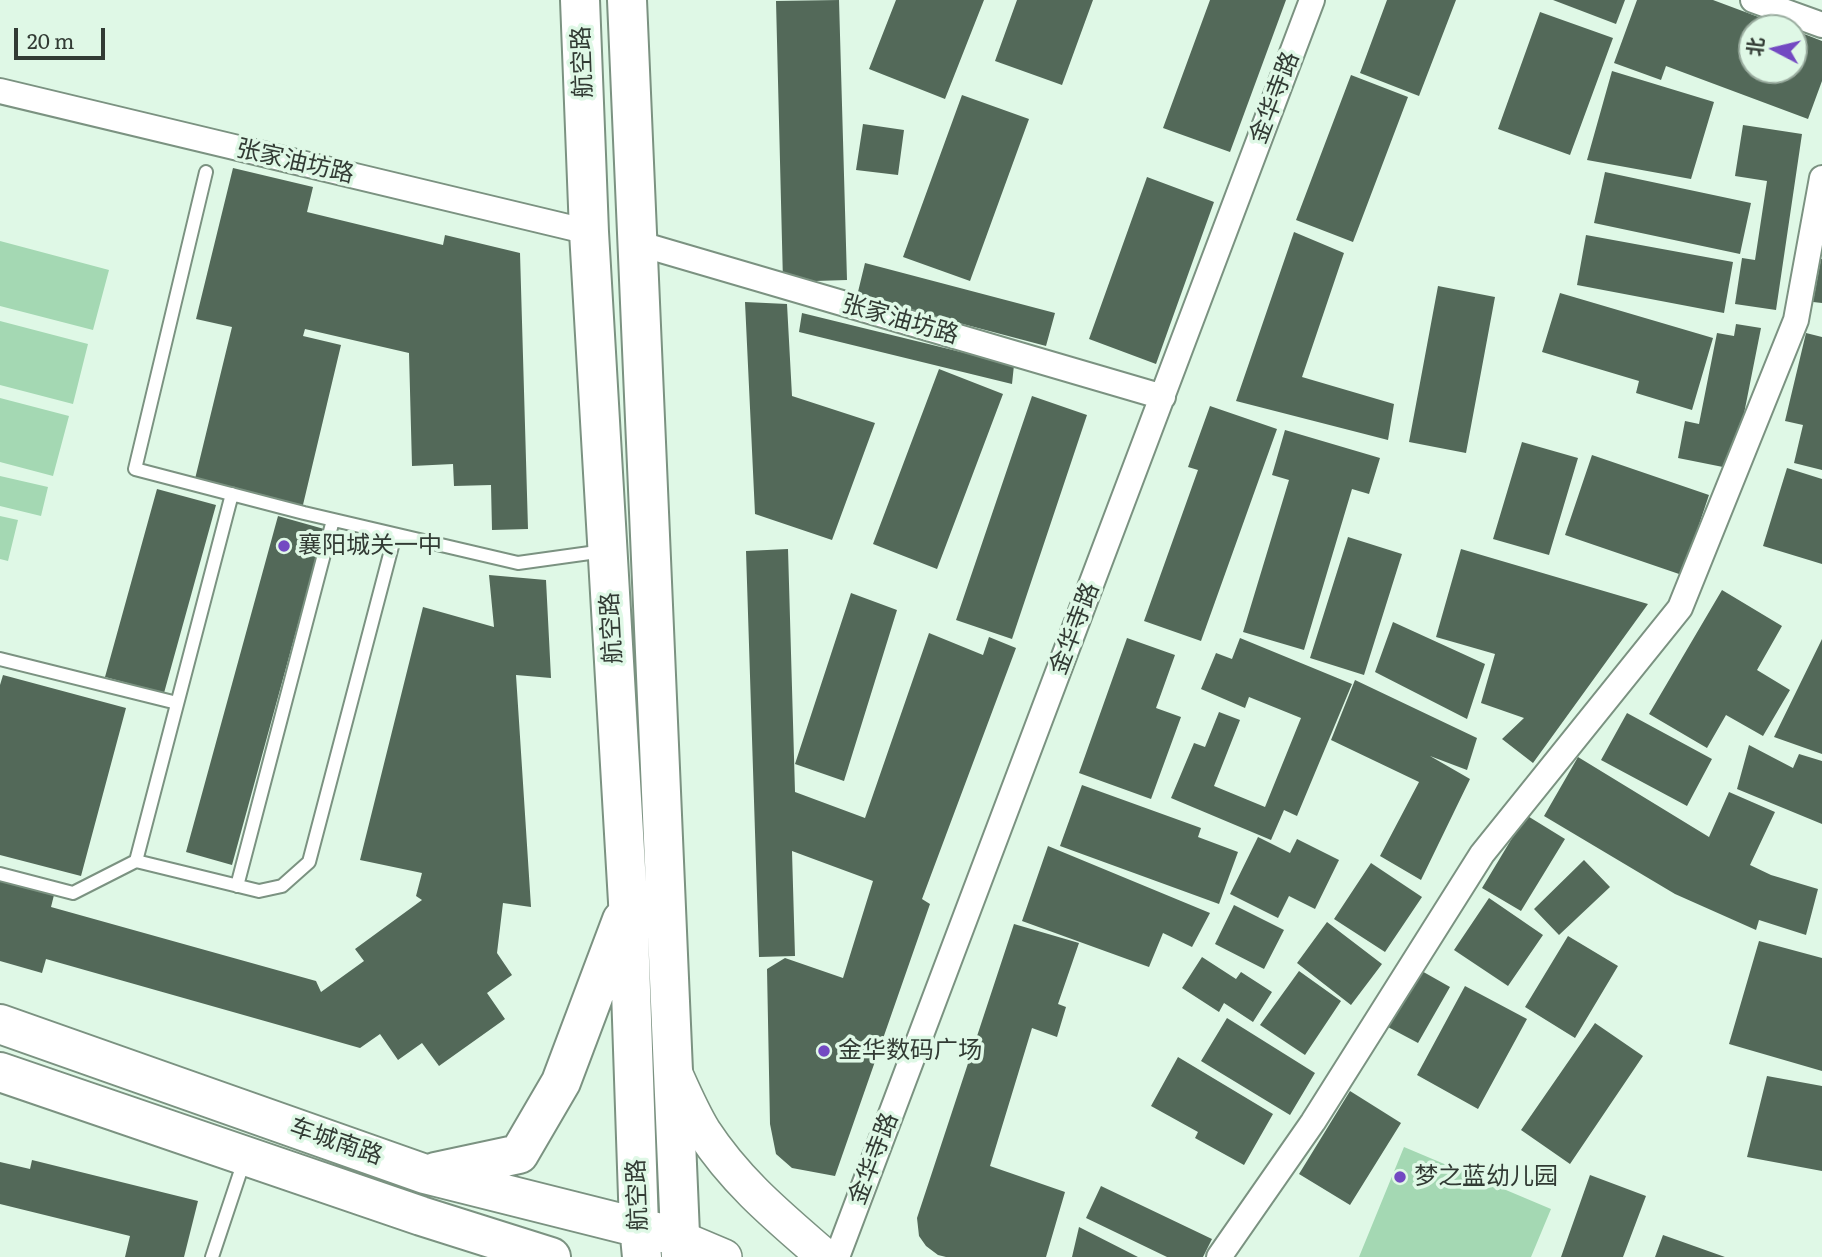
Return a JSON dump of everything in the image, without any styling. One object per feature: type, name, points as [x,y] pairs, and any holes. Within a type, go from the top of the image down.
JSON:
[{"type":"main road","name":"航空路","points":[[580,0],[589,232],[628,902],[640,1242]]},
{"type":"main road","name":"航空路","points":[[626,0],[680,1248]]},
{"type":"main road","points":[[425,1174],[519,1154],[561,1082],[628,902]]},
{"type":"main road","name":"车城南路","points":[[0,1024],[425,1174],[640,1242],[680,1248]]},
{"type":"main road","name":"车城南路","points":[[0,1072],[421,1216],[551,1257]]},
{"type":"main road","points":[[421,1216],[472,1257]]},
{"type":"street","name":"金华寺路","points":[[837,1257],[1312,0]]},
{"type":"street","points":[[1753,0],[1822,25]]},
{"type":"street","name":"张家油坊路","points":[[0,91],[589,232]]},
{"type":"street","points":[[1219,1257],[1313,1122],[1482,853],[1680,608],[1796,320],[1822,178]]},
{"type":"street","name":"张家油坊路","points":[[637,243],[1163,397]]},
{"type":"street","points":[[672,1069],[702,1129],[725,1162],[759,1200],[825,1257]]},
{"type":"street","points":[[680,1248],[724,1257]]},
{"type":"lane","points":[[206,172],[135,469],[332,520],[518,563],[608,551]]},
{"type":"lane","points":[[136,861],[232,494]]},
{"type":"lane","points":[[237,886],[332,520]]},
{"type":"lane","points":[[0,874],[73,893],[136,861],[259,891],[282,886],[309,862],[394,535]]},
{"type":"lane","points":[[0,659],[177,703]]},
{"type":"lane","points":[[212,1257],[246,1155]]},
{"type":"green space","points":[[0,241],[109,270],[93,330],[0,306]]},
{"type":"green space","points":[[0,321],[88,344],[73,404],[0,385]]},
{"type":"green space","points":[[0,398],[69,416],[53,476],[0,462]]},
{"type":"green space","points":[[0,476],[48,487],[41,516],[0,506]]},
{"type":"green space","points":[[0,516],[18,520],[8,561],[0,559]]},
{"type":"green space","points":[[1404,1147],[1551,1209],[1531,1257],[1359,1257]]},
{"type":"building","points":[[839,0],[847,280],[783,282],[776,1]]},
{"type":"building","points":[[896,0],[984,0],[945,99],[869,69]]},
{"type":"building","points":[[1017,0],[1093,0],[1062,85],[995,61]]},
{"type":"building","points":[[1210,0],[1286,0],[1230,152],[1163,128]]},
{"type":"building","points":[[1387,0],[1456,0],[1419,96],[1360,73]]},
{"type":"building","points":[[1553,0],[1625,0],[1616,24]]},
{"type":"building","points":[[1637,0],[1713,0],[1750,14],[1738,14],[1738,84],[1808,84],[1808,36],[1822,41],[1822,81],[1808,119],[1666,66],[1661,80],[1614,63]]},
{"type":"building","points":[[1540,12],[1613,38],[1570,155],[1498,129]]},
{"type":"building","points":[[1612,71],[1714,102],[1691,179],[1587,160]]},
{"type":"building","points":[[1351,75],[1408,97],[1353,242],[1296,220]]},
{"type":"building","points":[[962,95],[1029,119],[970,281],[903,257]]},
{"type":"building","points":[[863,124],[904,130],[898,175],[856,170]]},
{"type":"building","points":[[1743,125],[1802,134],[1776,310],[1735,304],[1742,258],[1755,260],[1767,181],[1735,176]]},
{"type":"building","points":[[233,168],[313,187],[307,212],[443,245],[445,235],[520,253],[528,529],[492,530],[491,485],[454,486],[453,464],[412,466],[409,353],[305,329],[303,336],[341,345],[302,509],[194,483],[232,327],[196,319]]},
{"type":"building","points":[[1605,172],[1751,203],[1740,254],[1594,223]]},
{"type":"building","points":[[1147,177],[1214,202],[1156,364],[1089,339]]},
{"type":"building","points":[[1294,232],[1344,253],[1302,377],[1394,404],[1388,440],[1236,401]]},
{"type":"building","points":[[1586,235],[1733,262],[1724,313],[1577,285]]},
{"type":"building","points":[[1822,259],[1822,303],[1813,302]]},
{"type":"building","points":[[865,263],[1055,313],[1046,346],[857,296]]},
{"type":"building","points":[[1438,286],[1495,297],[1466,453],[1409,442]]},
{"type":"building","points":[[1560,293],[1713,338],[1692,410],[1636,393],[1639,381],[1542,352]]},
{"type":"building","points":[[745,302],[787,304],[792,396],[875,423],[832,540],[755,514]]},
{"type":"building","points":[[802,313],[1014,365],[1012,384],[799,332]]},
{"type":"building","points":[[1736,324],[1761,328],[1733,469],[1678,458],[1685,421],[1699,424],[1717,333],[1734,336]]},
{"type":"building","points":[[1806,333],[1822,337],[1822,470],[1794,463],[1803,425],[1785,421]]},
{"type":"building","points":[[939,369],[1003,394],[937,569],[873,544]]},
{"type":"building","points":[[1032,396],[1087,415],[1012,639],[956,620]]},
{"type":"building","points":[[1210,406],[1277,429],[1201,641],[1144,621],[1198,470],[1188,467]]},
{"type":"building","points":[[1285,430],[1380,458],[1369,494],[1352,489],[1304,650],[1243,632],[1289,480],[1272,475]]},
{"type":"building","points":[[1522,442],[1578,458],[1549,555],[1493,539]]},
{"type":"building","points":[[1592,455],[1709,495],[1682,575],[1565,535]]},
{"type":"building","points":[[1787,468],[1822,479],[1822,564],[1763,546]]},
{"type":"building","points":[[157,489],[216,505],[164,693],[105,677]]},
{"type":"building","points":[[278,516],[324,529],[232,865],[186,852]]},
{"type":"building","points":[[1348,537],[1402,554],[1364,675],[1310,658]]},
{"type":"building","points":[[788,549],[795,792],[865,818],[929,633],[983,655],[989,637],[1016,648],[922,899],[930,904],[835,1176],[792,1168],[776,1154],[770,1124],[767,969],[785,958],[843,978],[873,881],[792,851],[795,956],[759,957],[746,551]]},
{"type":"building","points":[[1461,549],[1648,604],[1533,763],[1502,739],[1524,718],[1481,703],[1495,654],[1436,637]]},
{"type":"building","points":[[489,575],[546,580],[551,678],[516,675],[531,907],[503,903],[497,953],[512,975],[487,993],[505,1019],[439,1066],[422,1043],[398,1060],[380,1034],[360,1048],[46,959],[42,973],[0,961],[0,880],[54,895],[51,907],[316,981],[321,992],[364,961],[355,949],[422,900],[416,896],[422,873],[360,860],[423,607],[494,627]]},
{"type":"building","points":[[1722,590],[1782,626],[1757,670],[1790,690],[1763,736],[1726,715],[1707,748],[1649,714]]},
{"type":"building","points":[[851,593],[897,610],[844,781],[795,764]]},
{"type":"building","points":[[1393,622],[1485,664],[1467,719],[1375,672]]},
{"type":"building","points":[[1127,638],[1175,655],[1156,708],[1181,717],[1151,799],[1079,773]]},
{"type":"building","points":[[1240,638],[1352,684],[1297,816],[1284,810],[1271,840],[1171,798],[1194,743],[1205,747],[1219,712],[1240,720],[1214,786],[1265,807],[1301,718],[1249,697],[1245,708],[1201,689],[1216,653],[1232,659]]},
{"type":"building","points":[[1822,639],[1822,754],[1774,737]]},
{"type":"building","points":[[3,675],[126,708],[81,876],[0,855],[0,685]]},
{"type":"building","points":[[1355,680],[1477,738],[1467,770],[1430,756],[1470,779],[1421,880],[1380,856],[1419,782],[1331,740]]},
{"type":"building","points":[[1627,713],[1712,759],[1687,806],[1601,760]]},
{"type":"building","points":[[1749,745],[1793,768],[1799,754],[1822,761],[1822,824],[1737,789]]},
{"type":"building","points":[[1578,757],[1709,837],[1729,792],[1775,812],[1750,865],[1771,875],[1818,889],[1806,935],[1759,920],[1756,930],[1675,894],[1544,816]]},
{"type":"building","points":[[1082,785],[1201,828],[1198,837],[1238,852],[1219,904],[1060,846]]},
{"type":"building","points":[[1526,815],[1565,839],[1521,911],[1482,888]]},
{"type":"building","points":[[1258,837],[1290,853],[1297,839],[1339,860],[1315,909],[1289,896],[1278,918],[1230,894]]},
{"type":"building","points":[[1048,846],[1210,913],[1192,947],[1163,933],[1149,967],[1022,921]]},
{"type":"building","points":[[1584,860],[1610,887],[1559,935],[1534,909]]},
{"type":"building","points":[[1371,863],[1422,897],[1385,952],[1334,919]]},
{"type":"building","points":[[1489,898],[1543,935],[1508,986],[1454,950]]},
{"type":"building","points":[[1234,905],[1284,930],[1264,969],[1215,944]]},
{"type":"building","points":[[1327,922],[1382,964],[1351,1005],[1297,963]]},
{"type":"building","points":[[1014,924],[1079,943],[1058,1004],[1066,1007],[1057,1037],[1032,1028],[990,1166],[1065,1192],[1046,1257],[946,1257],[938,1255],[926,1246],[919,1236],[917,1218]]},
{"type":"building","points":[[1568,936],[1618,966],[1575,1038],[1525,1007]]},
{"type":"building","points":[[1759,941],[1822,958],[1822,1071],[1729,1044]]},
{"type":"building","points":[[1202,957],[1236,979],[1241,972],[1272,992],[1253,1022],[1224,1003],[1219,1012],[1182,988]]},
{"type":"building","points":[[1420,970],[1450,987],[1418,1043],[1388,1027]]},
{"type":"building","points":[[1299,971],[1341,1001],[1305,1055],[1260,1025]]},
{"type":"building","points":[[1465,986],[1527,1019],[1478,1109],[1417,1075]]},
{"type":"building","points":[[1227,1018],[1315,1073],[1290,1115],[1201,1061]]},
{"type":"building","points":[[1595,1023],[1643,1056],[1570,1164],[1521,1130]]},
{"type":"building","points":[[1178,1057],[1273,1114],[1244,1165],[1195,1138],[1198,1132],[1151,1106]]},
{"type":"building","points":[[1767,1076],[1822,1086],[1822,1171],[1747,1157]]},
{"type":"building","points":[[1350,1091],[1401,1123],[1350,1205],[1299,1174]]},
{"type":"building","points":[[32,1160],[198,1201],[184,1257],[125,1257],[130,1236],[0,1204],[0,1162],[30,1169]]},
{"type":"building","points":[[1590,1175],[1646,1196],[1623,1257],[1561,1257]]},
{"type":"building","points":[[1101,1186],[1212,1239],[1203,1257],[1167,1257],[1086,1218]]},
{"type":"building","points":[[1079,1227],[1138,1257],[1072,1257]]},
{"type":"building","points":[[1663,1235],[1725,1257],[1655,1257]]},
{"type":"place","name":"襄阳城关一中","points":[[284,546]]},
{"type":"place","name":"金华数码广场","points":[[824,1051]]},
{"type":"place","name":"梦之蓝幼儿园","points":[[1400,1177]]}]
